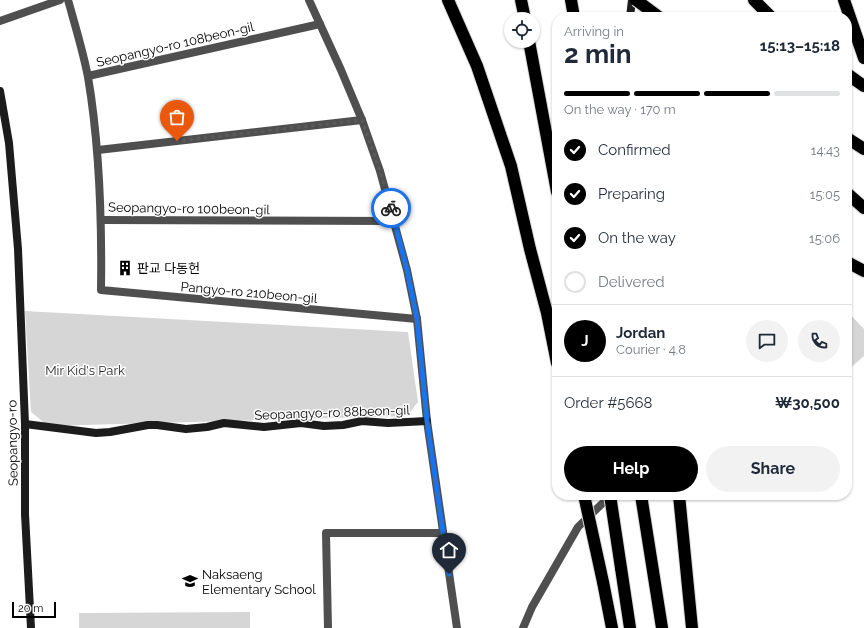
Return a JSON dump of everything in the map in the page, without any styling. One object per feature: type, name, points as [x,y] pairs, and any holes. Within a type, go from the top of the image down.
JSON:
[{"type":"highway","points":[[448,0],[477,66],[511,166],[552,338]]},
{"type":"highway","points":[[521,0],[524,12]]},
{"type":"highway","points":[[571,0],[573,12]]},
{"type":"highway","points":[[636,0],[652,12]]},
{"type":"highway","points":[[642,0],[644,12]]},
{"type":"highway","points":[[754,0],[766,12]]},
{"type":"highway","points":[[844,0],[848,12]]},
{"type":"highway","points":[[852,23],[864,58]]},
{"type":"highway","points":[[530,48],[552,165]]},
{"type":"highway","points":[[852,78],[864,86]]},
{"type":"highway","points":[[852,141],[864,149]]},
{"type":"highway","points":[[852,197],[864,208]]},
{"type":"highway","points":[[852,265],[864,271]]},
{"type":"highway","points":[[585,500],[612,628]]},
{"type":"highway","points":[[612,500],[630,628]]},
{"type":"highway","points":[[642,500],[662,628]]},
{"type":"highway","points":[[679,500],[692,628]]},
{"type":"street","points":[[0,21],[60,0]]},
{"type":"street","name":"Seopangyo-ro 108beon-gil","points":[[68,0],[88,76],[320,24]]},
{"type":"street","points":[[308,0],[362,120],[380,171],[407,270],[417,319],[427,421],[458,628]]},
{"type":"street","points":[[631,12],[632,0]]},
{"type":"street","name":"Seopangyo-ro 100beon-gil","points":[[88,76],[98,150],[102,220],[394,221]]},
{"type":"street","name":"Seopangyo-ro","points":[[0,91],[9,143],[15,204],[25,424],[25,514],[31,628]]},
{"type":"street","points":[[98,150],[362,120]]},
{"type":"street","name":"Pangyo-ro 210beon-gil","points":[[102,220],[101,290],[417,319]]},
{"type":"street","name":"Seopangyo-ro 88beon-gil","points":[[25,424],[96,433],[148,425],[186,429],[207,428],[224,423],[264,427],[301,423],[324,426],[343,425],[362,421],[388,423],[427,421]]},
{"type":"street","points":[[523,628],[532,607],[578,527],[606,500]]},
{"type":"street","points":[[328,628],[326,533],[443,533]]},
{"type":"green space","name":"Mir Kid's Park","points":[[25,311],[408,332],[418,402],[407,416],[48,426],[31,412]]},
{"type":"green space","points":[[852,316],[864,329],[864,356],[852,366]]},
{"type":"green space","points":[[250,612],[250,628],[79,628],[79,613]]},
{"type":"way so far","points":[[177,141],[362,120],[391,208]]},
{"type":"place","name":"판교 다동헌","points":[[125,268]]},
{"type":"place","name":"Naksaeng Elementary School","points":[[190,581]]},
{"type":"route","points":[[391,208],[407,270],[417,319],[427,421],[449,574]]}]
